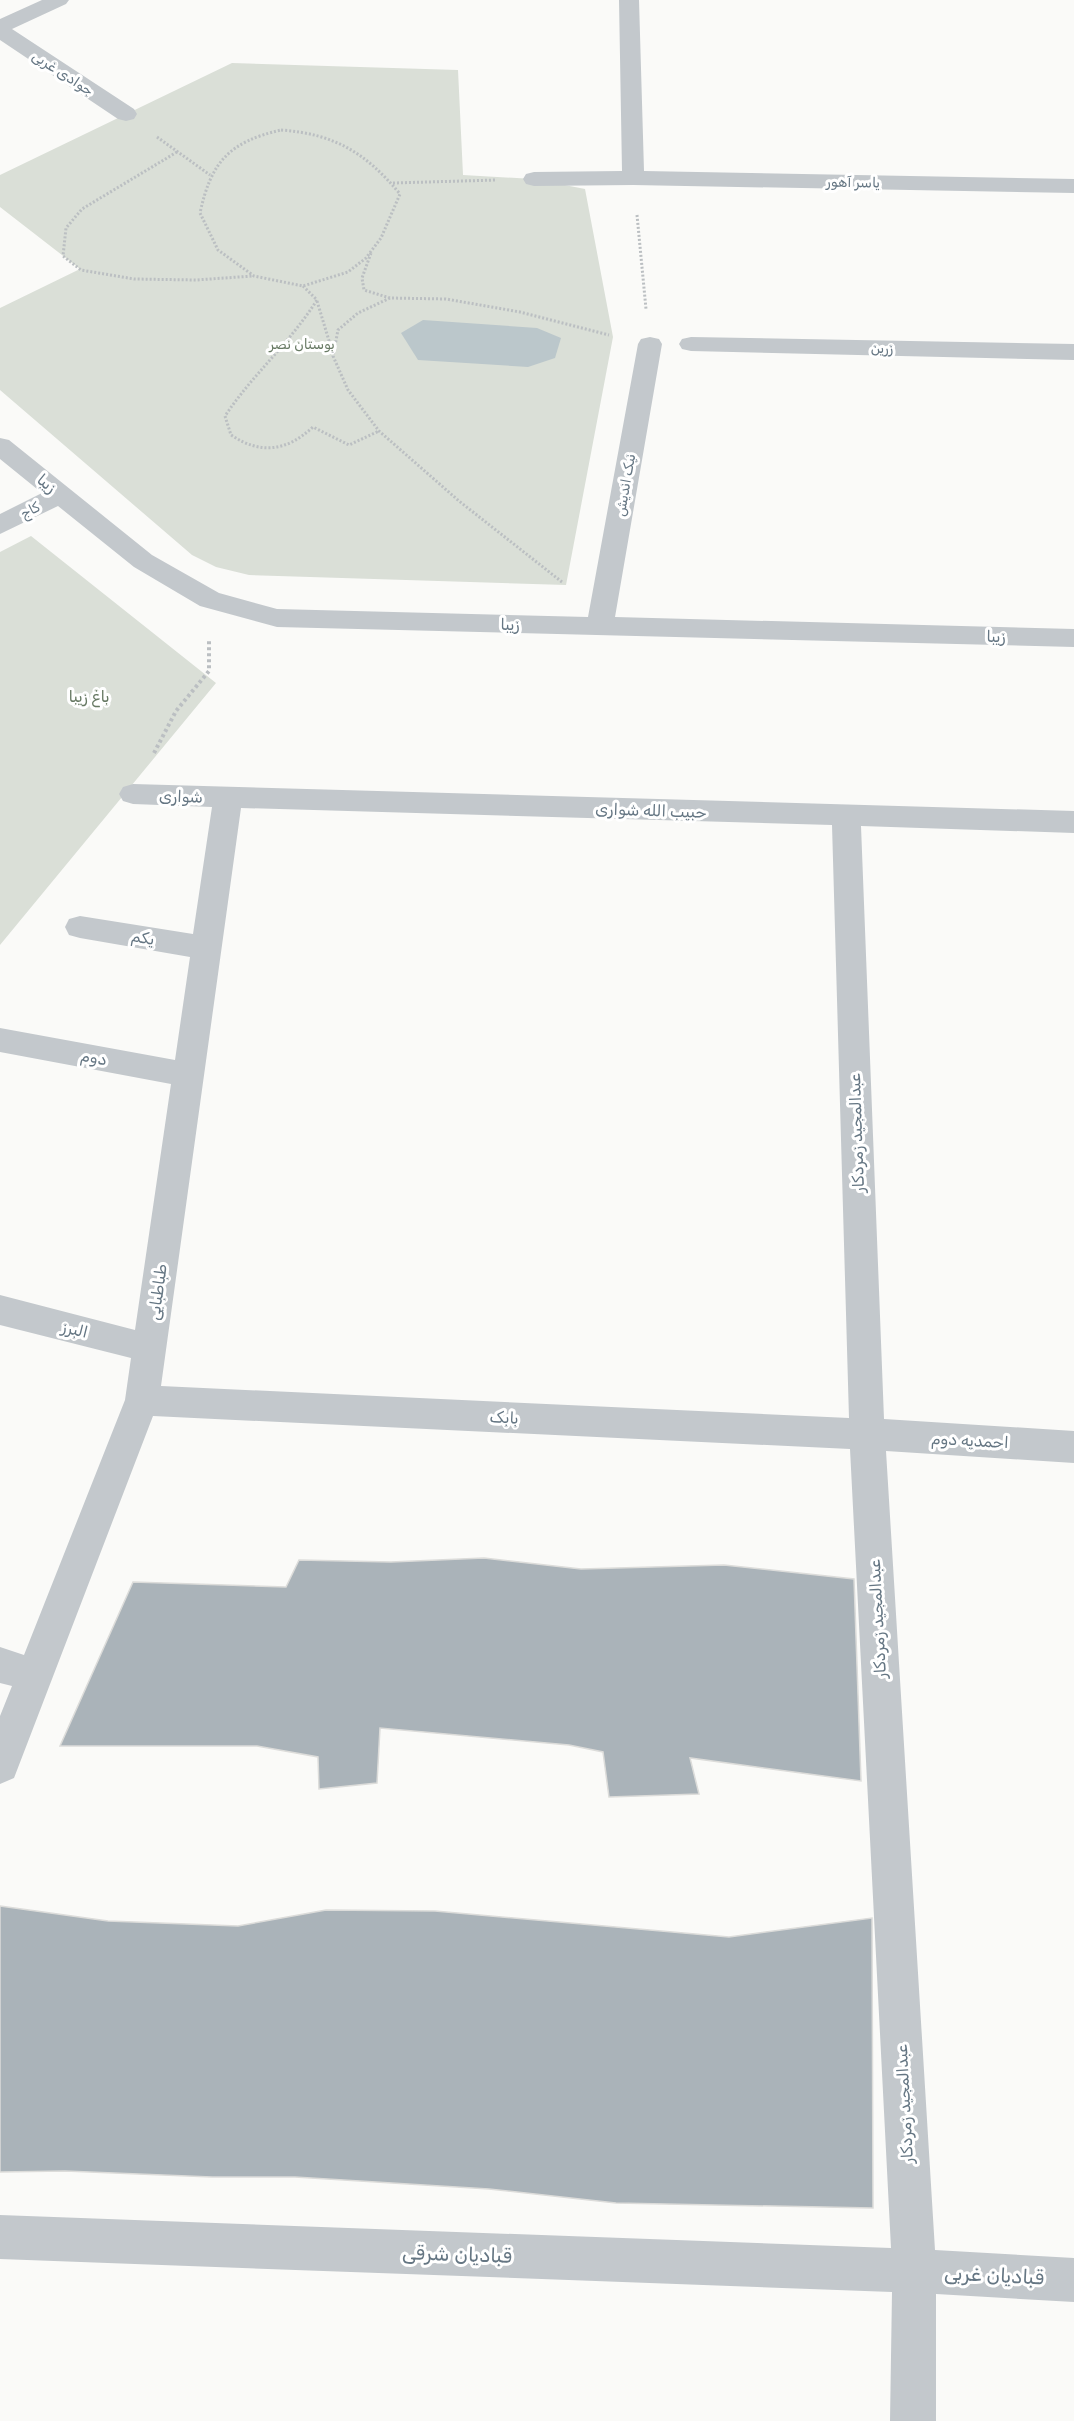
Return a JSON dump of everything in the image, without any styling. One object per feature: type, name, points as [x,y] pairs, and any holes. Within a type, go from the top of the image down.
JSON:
[{"type":"street","points":[[0,27],[59,0]]},
{"type":"street","points":[[629,0],[633,178]]},
{"type":"street","name":"جوادی غربی","points":[[0,32],[126,114]]},
{"type":"street","name":"یاسر آهور","points":[[534,179],[633,178],[1074,186]]},
{"type":"street","name":"نیک اندیش","points":[[600,626],[650,344]]},
{"type":"street","name":"زرین","points":[[691,344],[1074,351]]},
{"type":"street","name":"زیبا","points":[[0,446],[143,561],[210,600],[277,618],[1074,638]]},
{"type":"street","name":"کاج","points":[[0,525],[60,494]]},
{"type":"street","name":"شواری","points":[[134,794],[228,797]]},
{"type":"street","name":"حبیب الله شواری","points":[[228,797],[1074,822]]},
{"type":"street","name":"طباطبایی","points":[[0,1765],[142,1400],[228,797]]},
{"type":"street","name":"عبدالمجید زمردکار","points":[[846,816],[867,1434],[914,2271],[913,2421]]},
{"type":"street","name":"یکم","points":[[80,927],[207,948]]},
{"type":"street","name":"دوم","points":[[0,1040],[189,1075]]},
{"type":"street","name":"البرز","points":[[0,1310],[149,1348]]},
{"type":"street","name":"بابک","points":[[142,1400],[867,1434]]},
{"type":"street","name":"احمدیه دوم","points":[[867,1434],[1074,1446]]},
{"type":"street","points":[[0,1665],[34,1676]]},
{"type":"street","name":"قبادیان شرقی","points":[[0,2237],[914,2271]]},
{"type":"street","name":"قبادیان غربی","points":[[914,2271],[1074,2280]]},
{"type":"path","points":[[126,114],[210,176]]},
{"type":"path","points":[[254,276],[218,250],[200,213],[210,176],[223,157],[253,135],[288,129],[326,135],[357,150],[385,174],[400,194],[391,220],[371,252],[362,278],[364,290],[390,298],[446,299],[520,312],[613,337],[650,344],[633,178]]},
{"type":"path","points":[[177,152],[82,209],[66,228],[63,256],[81,270],[134,279],[196,280],[254,276],[303,286],[351,271],[371,252]]},
{"type":"path","points":[[393,183],[534,179]]},
{"type":"path","points":[[303,286],[317,300],[333,356],[348,390],[379,431],[459,501],[566,585]]},
{"type":"path","points":[[333,356],[338,330],[358,313],[390,298]]},
{"type":"path","points":[[317,300],[300,328],[275,358],[242,389],[225,416],[231,435],[251,447],[275,448],[302,438],[313,427],[349,445],[379,431]]},
{"type":"path","points":[[134,794],[176,711],[209,671],[210,600]]},
{"type":"green space","name":"بوستان نصر","points":[[232,63],[458,70],[463,175],[534,179],[585,189],[613,337],[566,585],[249,575],[216,567],[192,555],[0,390],[0,308],[80,269],[0,207],[0,175]]},
{"type":"green space","name":"باغ زیبا","points":[[31,536],[216,683],[0,945],[0,552]]},
{"type":"shaded area","points":[[423,320],[537,328],[561,338],[555,358],[528,367],[418,360],[401,333]]},
{"type":"building","points":[[484,1558],[581,1569],[724,1565],[854,1579],[861,1781],[690,1758],[699,1794],[609,1797],[603,1752],[569,1745],[380,1728],[377,1783],[319,1789],[318,1757],[257,1746],[60,1746],[133,1582],[286,1587],[299,1560],[391,1562]]},
{"type":"building","points":[[0,1906],[108,1921],[238,1926],[326,1910],[435,1911],[729,1937],[872,1918],[873,2208],[616,2203],[489,2189],[295,2177],[212,2177],[65,2171],[0,2172]]}]
